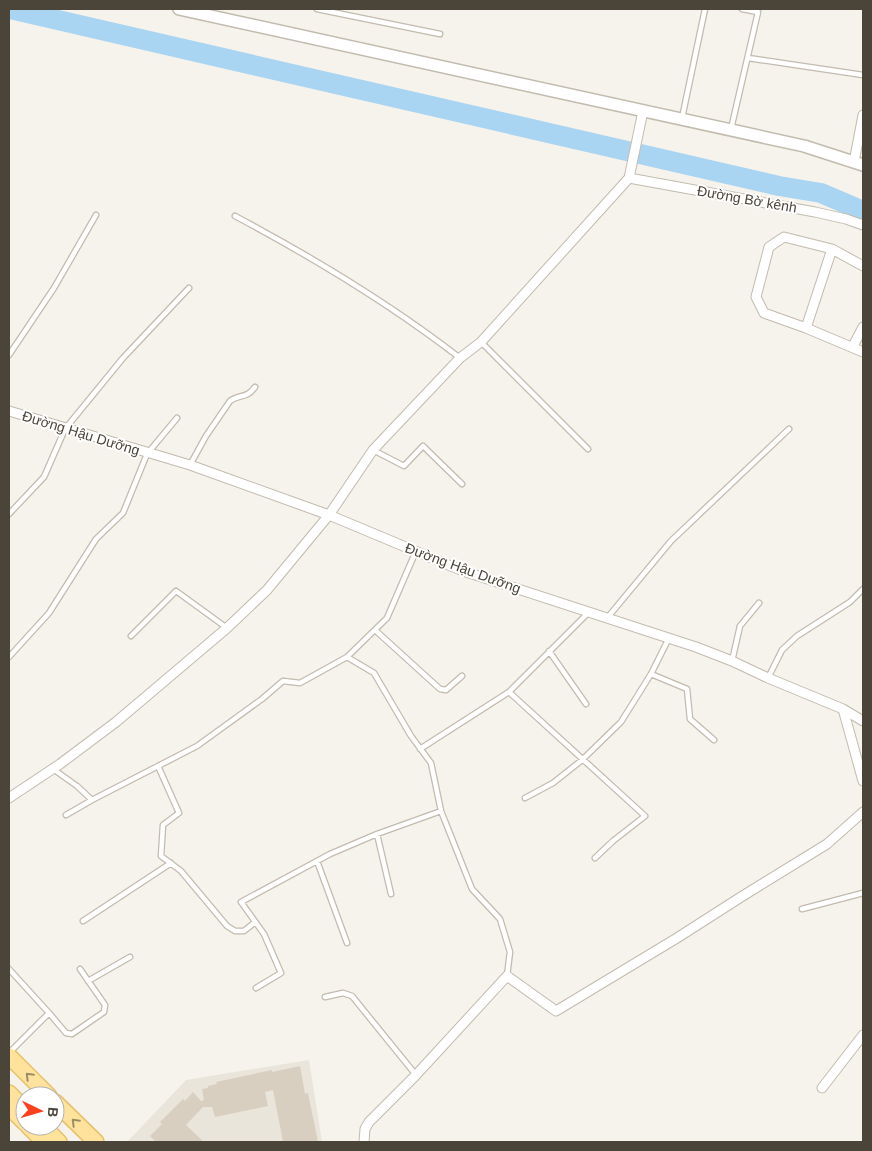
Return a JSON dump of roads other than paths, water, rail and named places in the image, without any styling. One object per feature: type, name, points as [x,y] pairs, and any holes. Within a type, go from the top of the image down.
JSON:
[{"type":"main road","points":[[9,1054],[39,1086]]},
{"type":"main road","points":[[65,1112],[96,1142]]},
{"type":"street","points":[[179,9],[804,146],[858,163],[863,116]]},
{"type":"street","points":[[9,798],[53,769],[116,722],[227,628],[267,590],[329,515],[372,450],[460,358],[481,342],[629,178],[643,111]]},
{"type":"street","name":"Đường Bờ kênh","points":[[629,178],[815,212],[863,225]]},
{"type":"street","points":[[863,266],[832,249],[784,237],[769,247],[756,297],[764,313],[853,346],[863,352]]},
{"type":"street","points":[[806,328],[832,249]]},
{"type":"street","points":[[853,346],[863,327]]},
{"type":"street","name":"Đường Hậu Dưỡng","points":[[9,412],[147,454],[190,465],[329,515],[463,571],[669,638],[732,661],[843,709],[863,721]]},
{"type":"street","points":[[843,709],[863,781]]},
{"type":"street","points":[[364,1142],[365,1129],[369,1122],[416,1075],[507,976],[556,1011],[827,844],[863,812]]},
{"type":"street","points":[[822,1088],[863,1035]]},
{"type":"lane","points":[[317,9],[440,34]]},
{"type":"lane","points":[[682,119],[705,9]]},
{"type":"lane","points":[[730,130],[758,12],[742,9]]},
{"type":"lane","points":[[748,58],[863,75]]},
{"type":"lane","points":[[9,355],[54,288],[96,214]]},
{"type":"lane","points":[[235,216],[302,252],[379,299],[420,326],[460,358]]},
{"type":"lane","points":[[9,514],[44,477],[65,429],[123,358],[189,288]]},
{"type":"lane","points":[[481,342],[588,448]]},
{"type":"lane","points":[[190,465],[206,436],[230,401],[248,395],[254,387]]},
{"type":"lane","points":[[9,657],[49,613],[96,540],[123,513],[147,454],[177,418]]},
{"type":"lane","points":[[608,617],[671,541],[789,429]]},
{"type":"lane","points":[[372,450],[404,466],[423,446],[462,484]]},
{"type":"lane","points":[[66,815],[197,746],[262,699],[283,681],[300,683],[347,657],[387,618],[416,551]]},
{"type":"lane","points":[[768,678],[782,650],[797,636],[850,602],[863,590]]},
{"type":"lane","points":[[131,636],[176,591],[227,628]]},
{"type":"lane","points":[[732,661],[740,626],[759,603]]},
{"type":"lane","points":[[420,749],[509,692],[589,611]]},
{"type":"lane","points":[[375,630],[440,689],[446,690],[462,676]]},
{"type":"lane","points":[[525,798],[553,783],[582,760],[621,722],[651,674],[669,638]]},
{"type":"lane","points":[[549,651],[586,704]]},
{"type":"lane","points":[[347,657],[374,673],[410,736],[431,763],[442,811],[472,889],[500,919],[510,952],[507,976]]},
{"type":"lane","points":[[651,674],[687,689],[690,719],[714,740]]},
{"type":"lane","points":[[509,692],[645,816],[595,858]]},
{"type":"lane","points":[[158,766],[179,813],[163,825],[161,856],[181,870],[227,926],[235,931],[244,931],[254,923]]},
{"type":"lane","points":[[53,769],[77,786],[92,800]]},
{"type":"lane","points":[[256,988],[281,973],[264,934],[254,923],[241,902],[317,861],[377,834],[442,811]]},
{"type":"lane","points":[[377,834],[391,894]]},
{"type":"lane","points":[[317,861],[348,943]]},
{"type":"lane","points":[[83,921],[171,863]]},
{"type":"lane","points":[[802,909],[863,892]]},
{"type":"lane","points":[[88,981],[130,957]]},
{"type":"lane","points":[[9,970],[66,1033],[72,1034],[104,1012],[105,1006],[80,969]]},
{"type":"lane","points":[[325,997],[343,992],[352,996],[416,1075]]},
{"type":"lane","points":[[9,1054],[49,1013]]},
{"type":"waterway","points":[[10,9],[779,186],[821,193],[863,211]]}]
